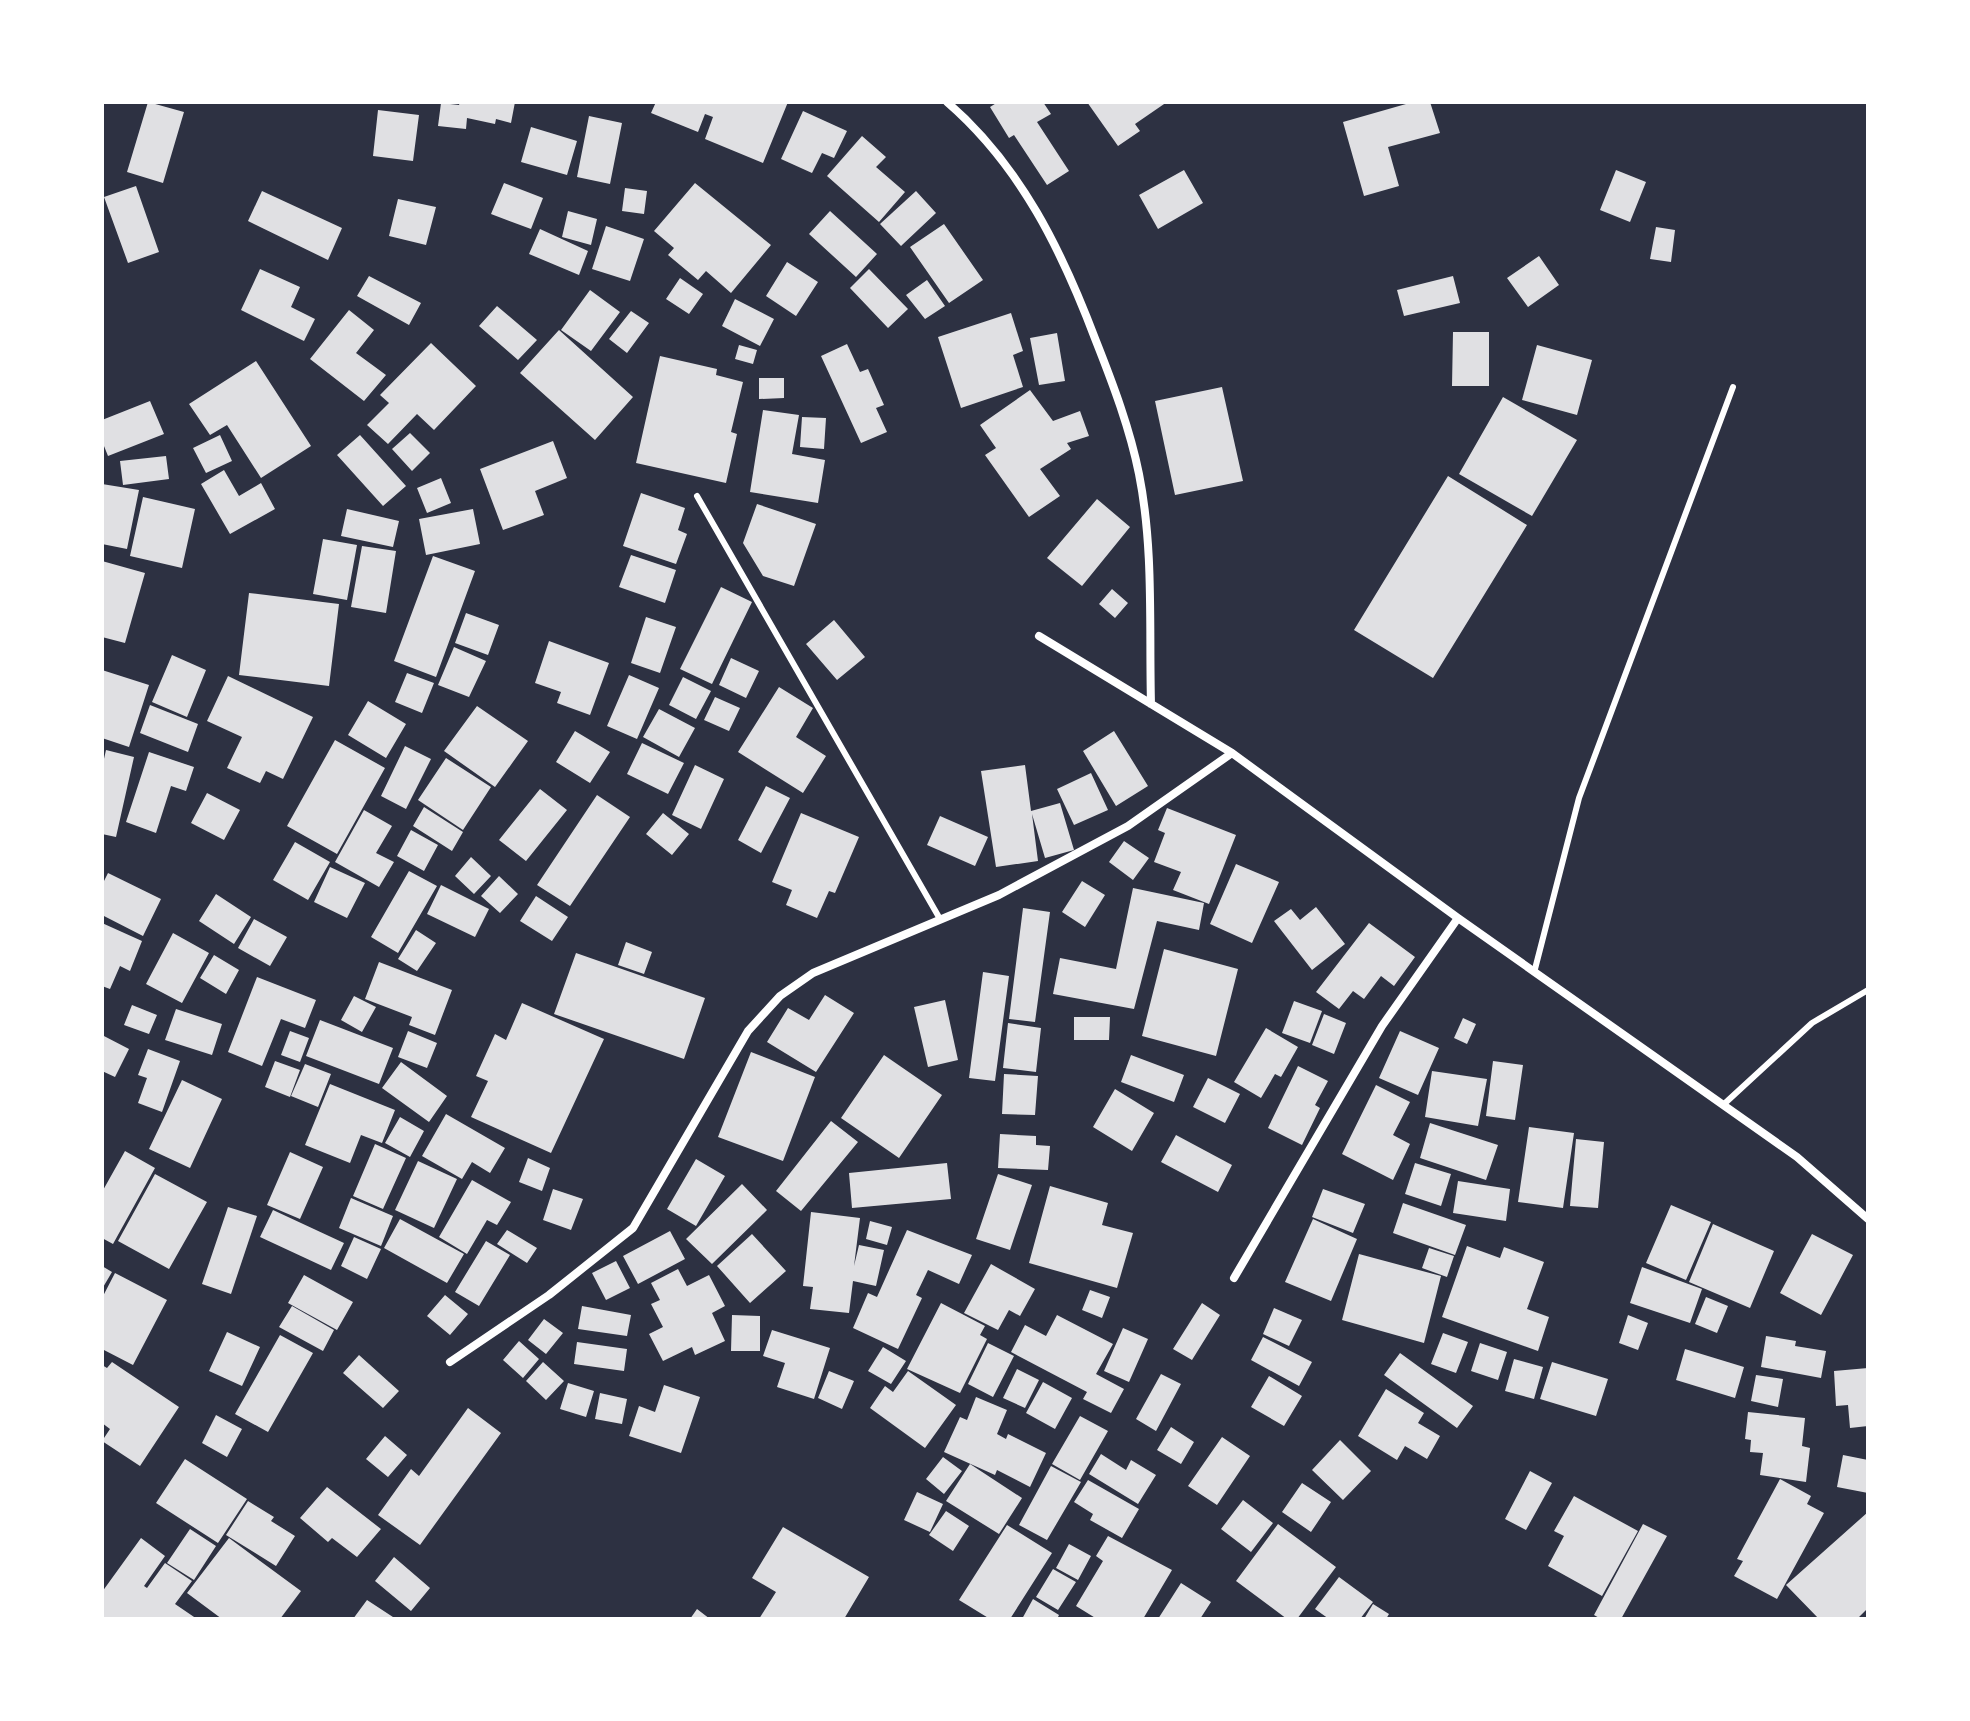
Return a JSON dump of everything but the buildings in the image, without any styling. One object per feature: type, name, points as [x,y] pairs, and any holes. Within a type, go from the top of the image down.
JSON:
[{"type":"street","points":[[947,102],[974,125],[1011,170],[1048,228],[1073,279],[1112,382],[1139,474],[1149,552],[1151,704]]},
{"type":"street","points":[[1039,636],[1232,753],[1458,918],[1535,969],[1797,1157],[1868,1219]]},
{"type":"street","points":[[450,1362],[570,1280],[633,1228],[748,1031],[780,996],[813,973],[999,895],[1128,826],[1232,753]]},
{"type":"street","points":[[1234,1278],[1382,1026],[1458,918]]},
{"type":"lane","points":[[1535,969],[1579,798],[1733,387]]},
{"type":"lane","points":[[697,496],[940,919]]},
{"type":"lane","points":[[1723,1105],[1812,1023],[1868,990]]}]
